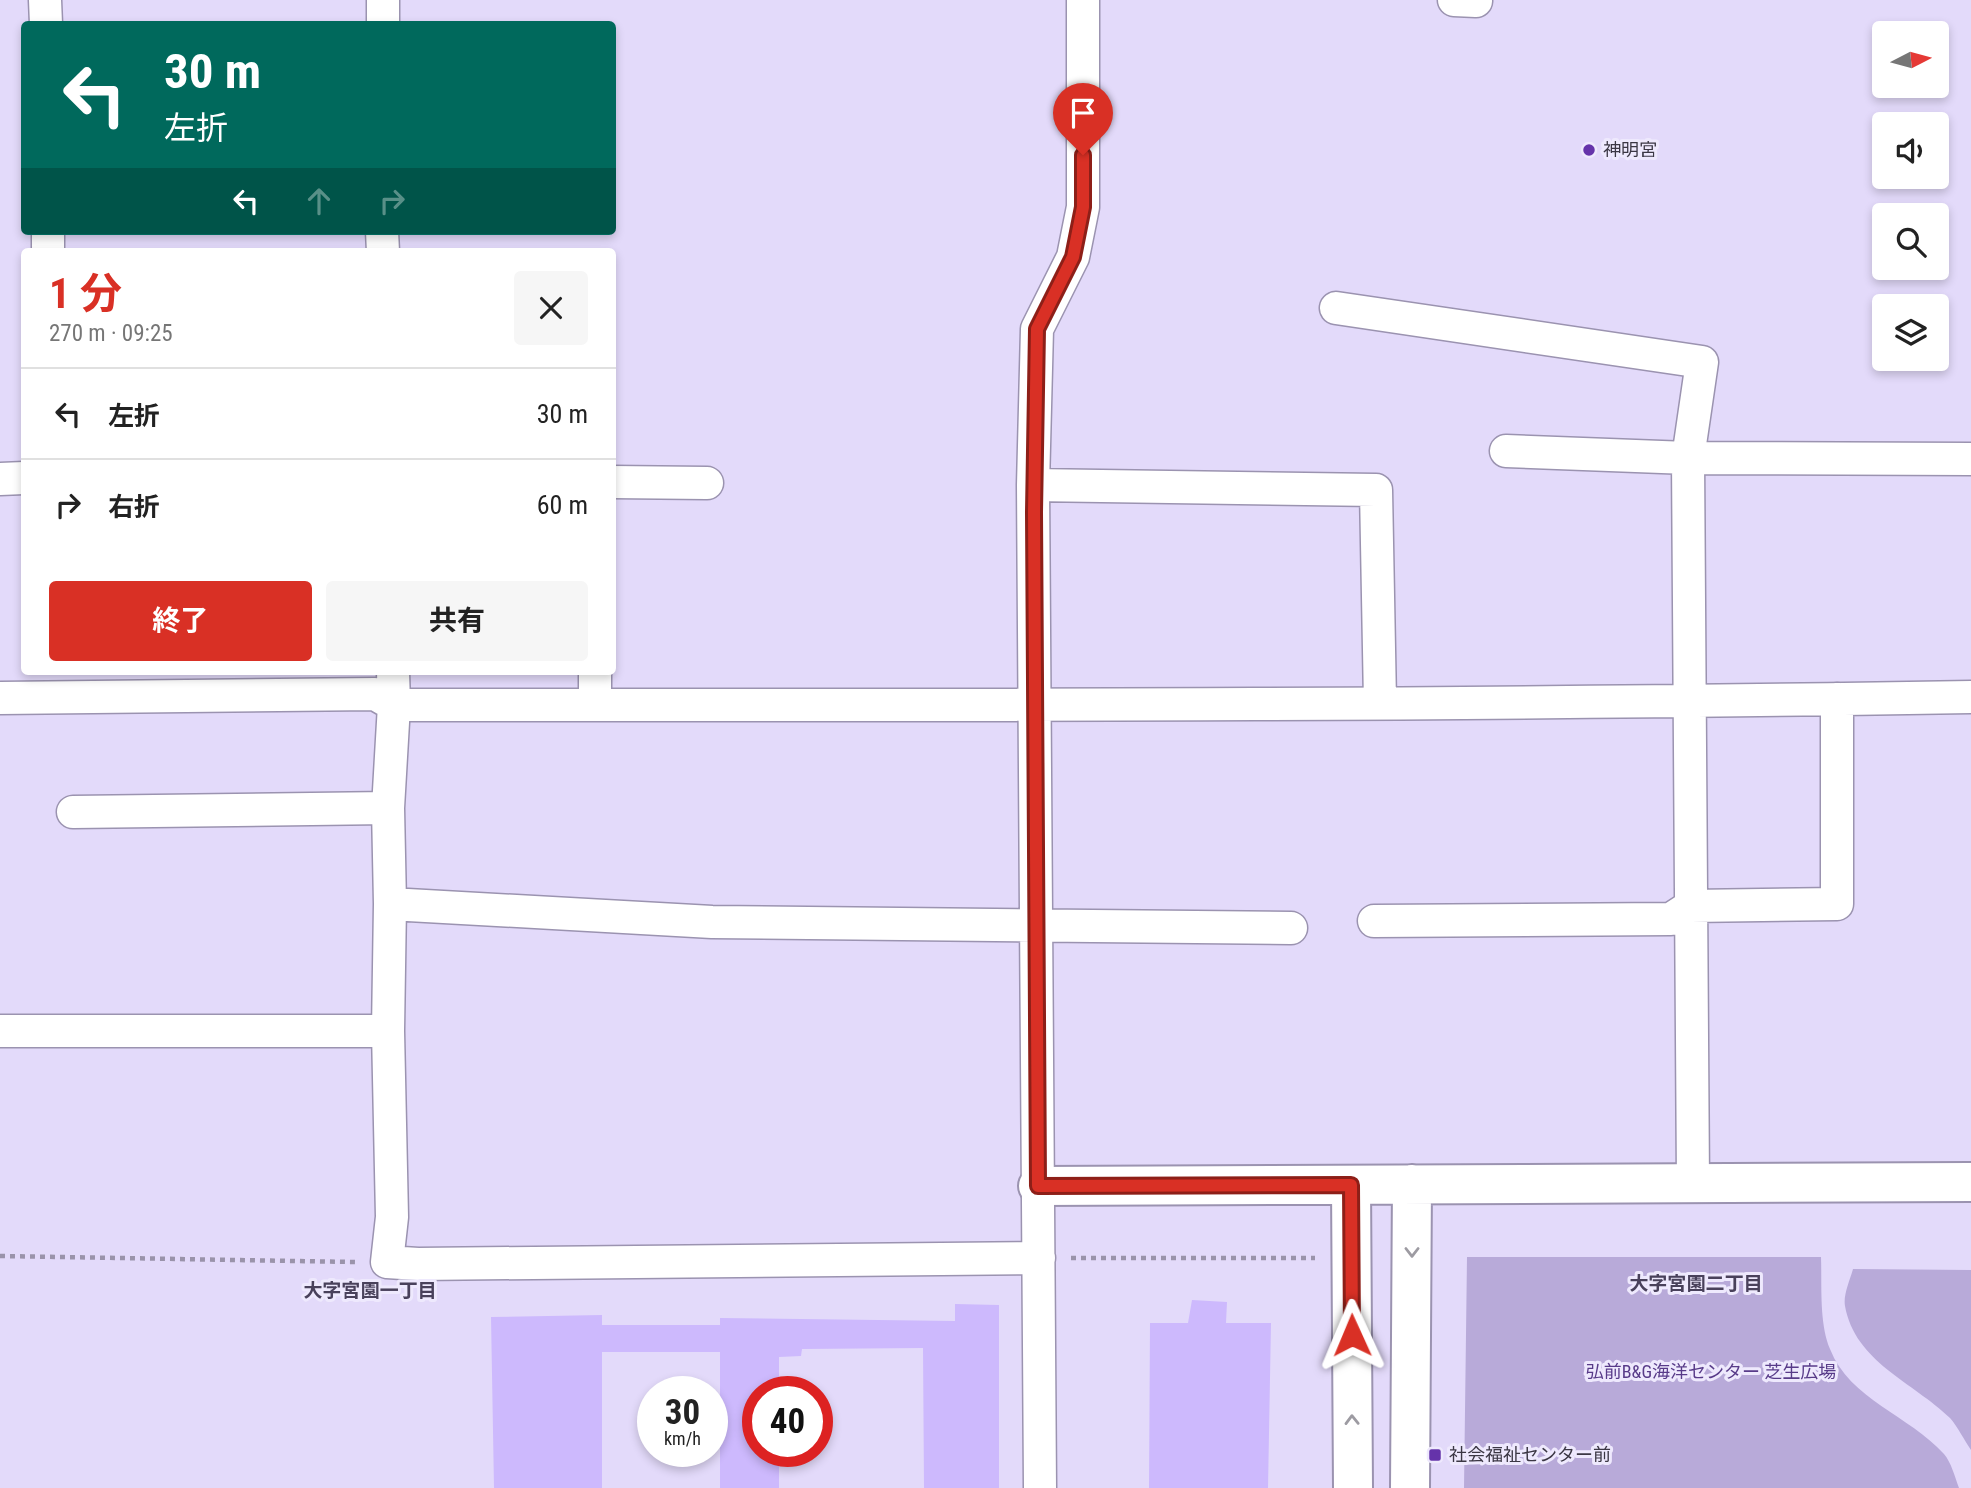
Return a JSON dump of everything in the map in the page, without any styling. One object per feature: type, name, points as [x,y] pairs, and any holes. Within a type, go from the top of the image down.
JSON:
[{"type":"street","points":[[45,0],[46,21]]},
{"type":"street","points":[[383,0],[383,21]]},
{"type":"street","points":[[1040,1488],[1034,704],[1037,329],[1073,257],[1083,207],[1083,0]]},
{"type":"street","points":[[1336,308],[1702,362],[1688,458],[1693,1183]]},
{"type":"street","points":[[1506,451],[1688,458],[1971,459]]},
{"type":"street","points":[[0,479],[21,478]]},
{"type":"street","points":[[616,482],[708,483]]},
{"type":"street","points":[[1034,485],[1376,490],[1380,702]]},
{"type":"street","points":[[393,675],[388,807],[388,1031],[392,1217],[387,1262],[445,1264],[1039,1258]]},
{"type":"street","points":[[595,675],[595,705]]},
{"type":"street","points":[[0,698],[47,685],[375,694],[394,705],[1690,702],[1971,696]]},
{"type":"street","points":[[1374,921],[1671,919],[1691,906],[1836,904],[1837,699]]},
{"type":"street","points":[[73,812],[388,807]]},
{"type":"street","points":[[390,904],[712,922],[1291,928]]},
{"type":"street","points":[[0,1031],[388,1031]]},
{"type":"street","points":[[1038,1186],[1971,1182]]},
{"type":"street","points":[[1410,1488],[1412,1184]]},
{"type":"street","points":[[1351,1185],[1353,1488]]},
{"type":"path","points":[[0,1256],[387,1262]]},
{"type":"path","points":[[1039,1258],[1317,1258]]},
{"type":"green space","name":"弘前B&G海洋センター 芝生広場","points":[[1467,1257],[1821,1257],[1824,1328],[1839,1367],[1866,1394],[1930,1440],[1944,1454],[1959,1488],[1464,1488]]},
{"type":"green space","points":[[1853,1269],[1971,1270],[1971,1450],[1950,1418],[1887,1370],[1860,1342],[1845,1306]]},
{"type":"building","points":[[1192,1300],[1227,1302],[1226,1323],[1271,1323],[1268,1488],[1149,1488],[1150,1323],[1188,1323]]},
{"type":"building","points":[[955,1304],[999,1305],[999,1488],[924,1488],[923,1348],[802,1349],[801,1356],[779,1357],[779,1376],[742,1376],[742,1467],[779,1467],[779,1488],[720,1488],[720,1467],[728,1467],[728,1376],[720,1376],[720,1352],[602,1352],[602,1488],[494,1488],[491,1317],[602,1315],[602,1325],[720,1325],[720,1318],[955,1321]]},
{"type":"place","name":"神明宮","points":[[1589,150]]},
{"type":"place","name":"社会福祉センター前","points":[[1435,1455]]},
{"type":"district","name":"大字宮園二丁目","points":[[1696,1283]]},
{"type":"district","name":"大字宮園一丁目","points":[[370,1290]]},
{"type":"route","points":[[1083,155],[1083,207],[1073,257],[1037,329],[1034,512],[1038,1186],[1351,1185],[1352,1335]]}]
